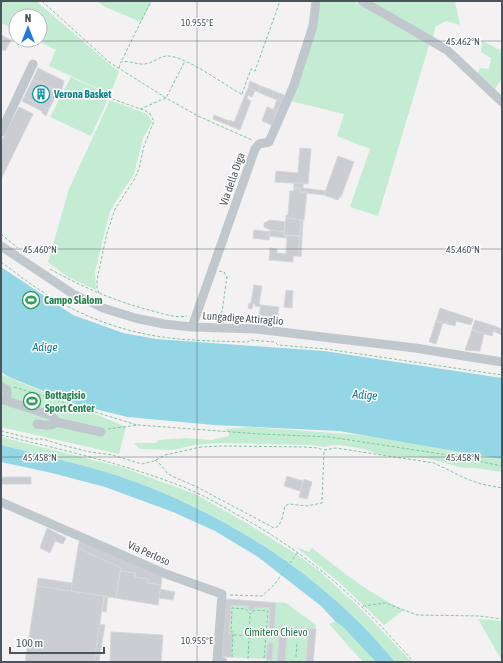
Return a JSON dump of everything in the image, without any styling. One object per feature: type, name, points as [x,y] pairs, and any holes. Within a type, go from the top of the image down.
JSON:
[{"type":"street","name":"Via della Diga","points":[[192,327],[255,149],[259,144],[269,142],[294,85],[313,26],[316,1]]},
{"type":"street","points":[[362,1],[448,50],[502,102]]},
{"type":"street","points":[[1,132],[33,64]]},
{"type":"street","name":"Lungadige Attiraglio","points":[[1,246],[73,294],[103,308],[135,318],[164,324],[192,327],[256,329],[415,348],[502,362]]},
{"type":"street","points":[[5,385],[8,390],[4,400],[50,415],[56,422]]},
{"type":"street","points":[[37,424],[53,425],[56,422],[101,432]]},
{"type":"street","name":"Via Perloso","points":[[1,502],[166,574],[222,594]]},
{"type":"street","points":[[222,594],[217,662],[223,662]]},
{"type":"path","points":[[1,4],[4,1]]},
{"type":"path","points":[[42,1],[109,62],[166,98],[198,116],[259,144]]},
{"type":"path","points":[[119,68],[151,1]]},
{"type":"path","points":[[119,68],[121,62],[125,61],[146,64],[166,56],[174,57],[185,61],[242,95],[251,69],[255,71],[280,1]]},
{"type":"path","points":[[140,109],[166,98],[185,61]]},
{"type":"path","points":[[99,293],[97,288],[97,280],[107,233],[115,210],[134,180],[139,169],[144,146],[154,121],[150,114],[110,98]]},
{"type":"path","points":[[49,268],[99,293],[134,307],[161,314],[182,317],[190,314]]},
{"type":"path","points":[[213,269],[224,272],[227,277],[221,319]]},
{"type":"path","points":[[5,385],[138,425]]},
{"type":"path","points":[[113,428],[138,425],[330,437],[448,455],[502,466]]},
{"type":"path","points":[[1,431],[43,439],[90,452],[112,455],[138,464],[149,463],[165,455],[201,447],[304,447],[324,450],[336,448],[434,463],[467,479],[481,484],[502,488]]},
{"type":"path","points":[[1,435],[132,469],[174,483],[216,502],[298,552],[362,606],[414,662]]},
{"type":"path","points":[[155,460],[167,473],[174,477],[238,508],[270,527],[277,528],[280,526],[285,506],[289,504],[306,506],[322,503],[324,450]]},
{"type":"path","points":[[222,594],[262,596],[274,585],[298,552]]},
{"type":"path","points":[[362,606],[384,603],[417,615],[479,616],[502,619]]},
{"type":"path","points":[[232,657],[232,608],[246,609],[250,614],[248,659]]},
{"type":"path","points":[[250,614],[255,610],[268,611],[264,660]]},
{"type":"path","points":[[233,635],[266,637]]},
{"type":"path","points":[[296,657],[297,642]]},
{"type":"green space","points":[[1,1],[36,1],[44,8],[8,8],[8,26],[1,23]]},
{"type":"green space","points":[[97,1],[152,1],[141,22],[105,7]]},
{"type":"green space","points":[[321,1],[353,1],[429,45],[378,216],[350,207],[370,149],[337,136],[344,114],[287,100],[314,31]]},
{"type":"green space","points":[[365,1],[455,1],[460,25],[446,21],[435,27],[433,41]]},
{"type":"green space","points":[[48,11],[119,72],[110,94],[49,66],[56,50],[48,46]]},
{"type":"green space","points":[[482,41],[502,51],[502,78],[495,89],[478,73],[480,68],[489,69],[491,58],[481,52]]},
{"type":"green space","points":[[71,77],[110,95],[91,136],[50,117]]},
{"type":"green space","points":[[110,100],[147,114],[152,122],[143,138],[134,174],[110,211],[95,272],[96,290],[68,277],[48,262],[69,189]]},
{"type":"green space","name":"Bottagisio Sport Center","points":[[1,374],[126,427],[119,454],[1,427]]},
{"type":"green space","points":[[251,427],[374,436],[502,457],[502,472],[476,468],[464,468],[426,458],[380,455],[364,449],[340,445],[325,447],[311,445],[218,443],[194,445],[173,450],[140,449],[134,443],[156,443],[159,440],[185,438],[212,440],[229,436],[229,432],[224,429]]},
{"type":"green space","points":[[1,437],[121,467],[195,494],[248,524],[299,556],[318,570],[363,611],[412,662],[395,662],[366,630],[335,600],[301,572],[265,546],[227,524],[147,486],[93,468],[1,445]]},
{"type":"green space","points":[[296,547],[309,552],[312,548],[345,574],[379,597],[404,610],[384,625],[340,583]]},
{"type":"green space","name":"Cimitero Chievo","points":[[226,599],[286,603],[316,625],[313,662],[266,662],[266,659],[222,657]]},
{"type":"green space","points":[[478,619],[502,621],[502,661]]},
{"type":"green space","points":[[335,621],[343,627],[376,662],[363,662],[329,624]]},
{"type":"water","name":"Adige","points":[[1,267],[73,315],[123,333],[156,339],[324,351],[502,378],[502,459],[339,431],[214,425],[128,417],[78,405],[9,377],[1,372]]},
{"type":"water","points":[[1,445],[67,461],[147,486],[226,524],[264,546],[301,572],[335,600],[366,630],[395,662],[376,662],[321,606],[258,557],[215,531],[173,512],[105,487],[52,473],[1,462]]},
{"type":"building","points":[[1,35],[8,38],[8,46],[5,51],[1,49]]},
{"type":"building","points":[[38,68],[64,81],[62,89],[59,89],[58,91],[33,79]]},
{"type":"building","name":"Verona Basket","points":[[33,79],[58,91],[49,109],[24,97]]},
{"type":"building","points":[[250,81],[261,86],[258,92],[248,88]]},
{"type":"building","points":[[261,86],[274,91],[272,98],[258,92]]},
{"type":"building","points":[[248,88],[255,90],[252,97],[248,95],[247,99],[251,101],[240,130],[228,125],[229,120],[234,122]]},
{"type":"building","points":[[274,91],[284,95],[282,102],[272,98]]},
{"type":"building","points":[[24,97],[49,109],[46,116],[42,113],[42,111],[22,101]]},
{"type":"building","points":[[277,100],[282,102],[277,111],[273,110]]},
{"type":"building","points":[[19,107],[33,114],[1,179],[1,142]]},
{"type":"building","points":[[267,107],[277,111],[272,125],[262,121]]},
{"type":"building","points":[[214,115],[229,121],[228,125],[213,119]]},
{"type":"building","points":[[300,148],[311,149],[308,184],[275,182],[276,171],[298,173]]},
{"type":"building","points":[[338,156],[354,162],[341,197],[339,197],[338,200],[324,195]]},
{"type":"building","points":[[294,182],[303,183],[303,188],[326,191],[324,195],[300,192],[300,188],[294,188]]},
{"type":"building","points":[[294,188],[300,188],[300,192],[307,192],[304,220],[286,218],[286,215],[288,215],[290,191],[294,191]]},
{"type":"building","points":[[286,218],[301,220],[300,236],[284,235]]},
{"type":"building","points":[[270,220],[285,222],[284,232],[270,230],[264,227],[264,223]]},
{"type":"building","points":[[301,220],[303,220],[301,257],[298,256]]},
{"type":"building","points":[[254,230],[270,232],[269,240],[253,238]]},
{"type":"building","points":[[270,230],[284,232],[284,235],[287,236],[287,238],[269,236]]},
{"type":"building","points":[[287,236],[300,236],[298,256],[293,256],[293,262],[269,260],[270,248],[277,249],[277,253],[286,254]]},
{"type":"building","points":[[254,285],[262,286],[259,304],[261,307],[253,304],[252,309],[248,308],[249,303],[251,303]]},
{"type":"building","points":[[286,290],[293,291],[292,308],[284,307]]},
{"type":"building","points":[[261,305],[279,307],[277,318],[259,316]]},
{"type":"building","points":[[440,308],[473,319],[471,325],[456,321],[455,326],[436,321]]},
{"type":"building","points":[[475,320],[495,326],[492,336],[472,330]]},
{"type":"building","points":[[436,321],[443,323],[436,344],[429,342]]},
{"type":"building","points":[[495,326],[502,329],[502,335],[493,331]]},
{"type":"building","points":[[472,330],[484,334],[480,351],[465,350]]},
{"type":"building","points":[[287,476],[303,481],[300,491],[284,486]]},
{"type":"building","points":[[1,477],[31,477],[31,484],[1,484]]},
{"type":"building","points":[[304,479],[312,482],[307,499],[299,497]]},
{"type":"building","points":[[47,528],[66,538],[63,544],[55,541],[50,553],[40,548]]},
{"type":"building","points":[[80,538],[162,577],[161,585],[148,583],[148,579],[135,577],[135,573],[120,571],[121,568],[78,548]]},
{"type":"building","points":[[78,548],[121,568],[116,598],[71,591]]},
{"type":"building","points":[[120,571],[135,573],[135,577],[148,579],[148,583],[161,585],[158,605],[116,598]]},
{"type":"building","points":[[38,578],[72,583],[71,591],[37,586]]},
{"type":"building","points":[[37,586],[104,596],[94,662],[25,662]]},
{"type":"building","points":[[160,589],[175,592],[173,600],[159,598]]},
{"type":"building","points":[[105,596],[108,596],[106,612],[102,611]]},
{"type":"building","points":[[226,599],[276,603],[274,629],[269,629],[270,608],[255,607],[252,611],[250,611],[248,606],[231,605],[229,633],[233,633],[231,657],[222,657]]},
{"type":"building","points":[[100,624],[105,625],[100,654],[95,654]]},
{"type":"building","points":[[280,626],[316,629],[313,662],[306,662],[308,635],[287,634],[285,662],[277,662]]},
{"type":"building","points":[[111,632],[163,635],[161,662],[110,662]]},
{"type":"building","points":[[268,643],[273,643],[272,660],[266,659]]},
{"type":"building","points":[[95,654],[100,654],[99,662],[94,662]]},
{"type":"place","name":"Verona Basket","points":[[41,94]]},
{"type":"place","name":"Campo Slalom","points":[[31,300]]},
{"type":"place","name":"Bottagisio Sport Center","points":[[32,401]]}]
